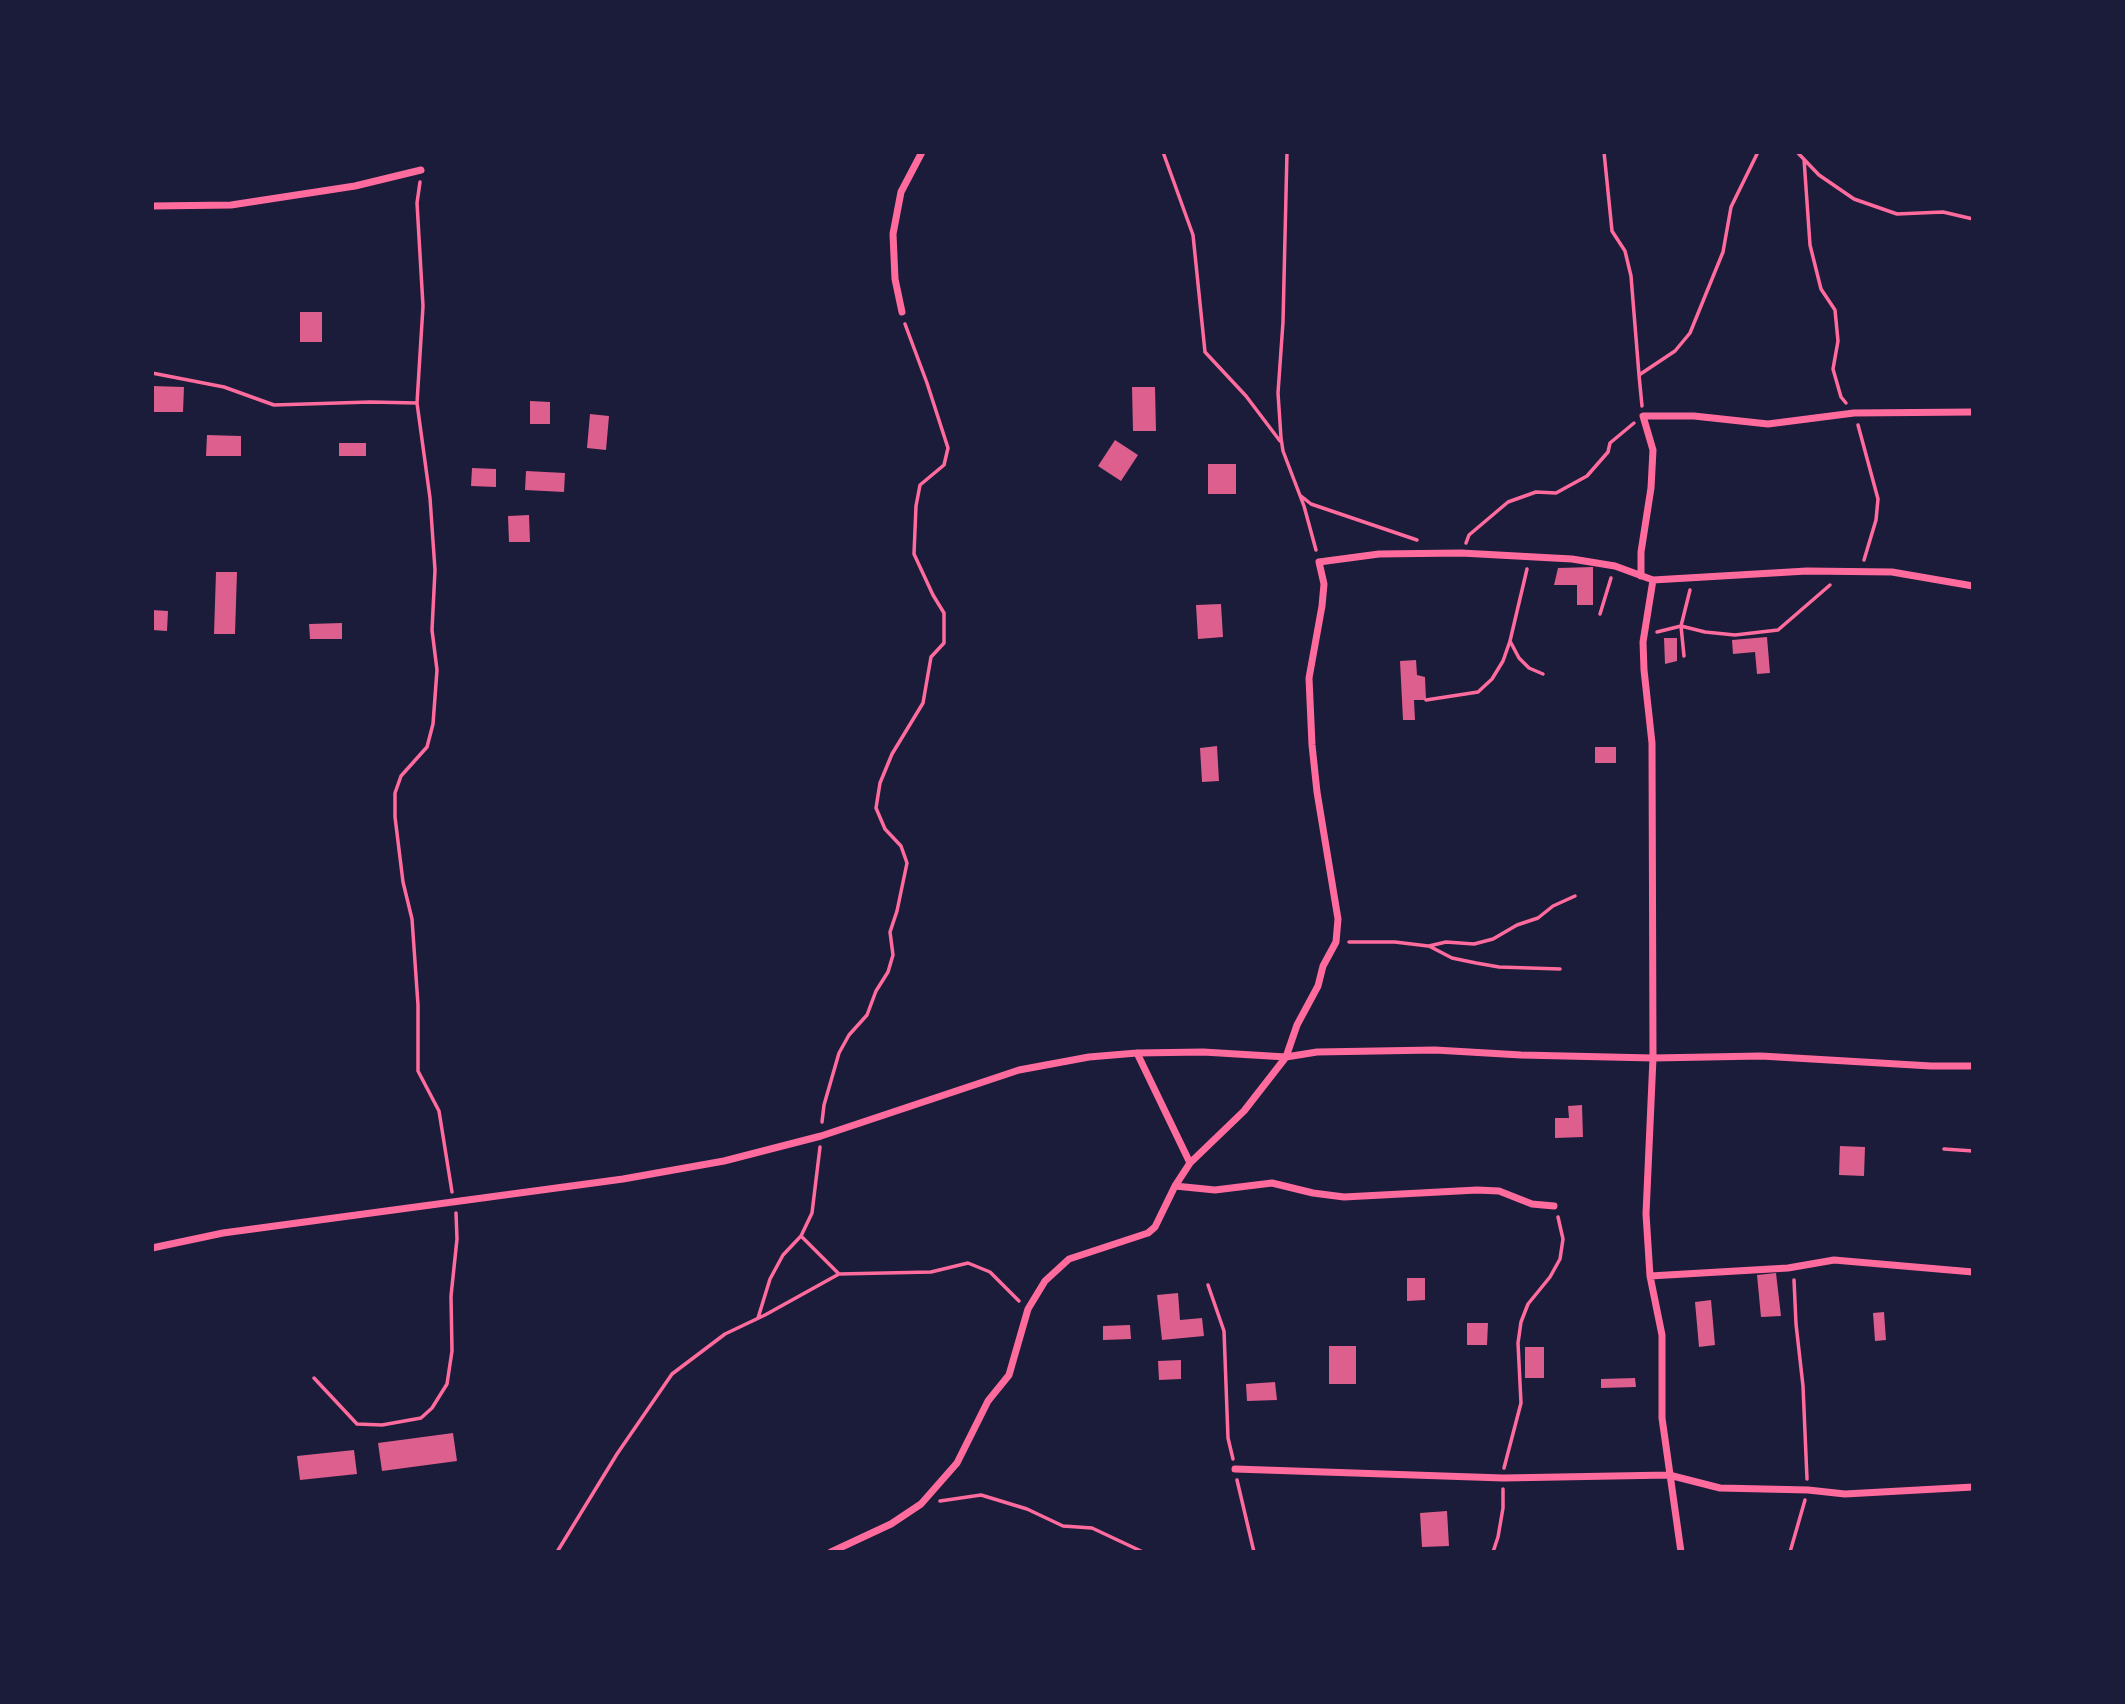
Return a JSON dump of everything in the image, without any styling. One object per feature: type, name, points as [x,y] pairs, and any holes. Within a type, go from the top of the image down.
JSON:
[{"type":"street","points":[[902,313],[895,279],[893,234],[901,192],[922,152]]},
{"type":"street","points":[[152,206],[231,205],[355,186],[421,170]]},
{"type":"street","points":[[1641,576],[1641,552],[1651,488],[1653,450],[1643,416],[1695,416],[1768,424],[1854,413],[1973,412]]},
{"type":"street","points":[[831,1552],[891,1524],[920,1504],[957,1463],[988,1401],[1009,1376],[1028,1309],[1045,1281],[1069,1259],[1148,1233],[1155,1227],[1175,1186],[1190,1163],[1244,1111],[1286,1057],[1297,1025],[1318,986],[1323,966],[1336,942],[1338,919],[1317,792],[1311,732],[1309,678],[1324,584],[1319,562],[1379,554],[1461,553],[1572,559],[1615,566],[1653,580],[1807,571],[1892,572],[1973,586]]},
{"type":"street","points":[[1653,580],[1644,635],[1643,670],[1651,743],[1653,1058],[1646,1213],[1650,1276],[1662,1335],[1662,1418],[1681,1552]]},
{"type":"street","points":[[152,1248],[223,1233],[623,1179],[711,1163],[821,1136],[1019,1070],[1088,1057],[1203,1052],[1286,1057],[1317,1052],[1435,1050],[1653,1058],[1761,1056],[1973,1066]]},
{"type":"street","points":[[1137,1053],[1190,1163]]},
{"type":"street","points":[[1175,1186],[1215,1190],[1272,1183],[1313,1194],[1344,1196],[1477,1189],[1499,1191],[1532,1204],[1554,1206]]},
{"type":"street","points":[[1650,1276],[1787,1268],[1834,1260],[1973,1272]]},
{"type":"street","points":[[1235,1469],[1503,1478],[1670,1475],[1720,1488],[1808,1490],[1845,1494],[1973,1487]]},
{"type":"path","points":[[1163,152],[1193,235],[1205,352],[1245,396],[1282,443]]},
{"type":"path","points":[[1287,152],[1283,322],[1278,393],[1282,443],[1319,562]]},
{"type":"path","points":[[1604,152],[1612,232],[1625,251],[1631,276],[1643,416]]},
{"type":"path","points":[[1643,416],[1639,375],[1675,351],[1690,333],[1723,252],[1731,207],[1758,152]]},
{"type":"path","points":[[1797,152],[1819,175],[1854,199],[1897,214],[1943,212],[1973,219]]},
{"type":"path","points":[[1804,159],[1810,244],[1815,271],[1821,289],[1835,310],[1838,341],[1833,369],[1841,397],[1854,413],[1878,499],[1876,520],[1860,573]]},
{"type":"path","points":[[314,1378],[358,1424],[382,1425],[421,1418],[432,1408],[447,1384],[452,1350],[451,1296],[457,1239],[455,1202],[448,1178],[439,1111],[418,1071],[418,1005],[412,919],[403,882],[395,817],[395,793],[401,776],[427,747],[433,724],[437,670],[432,630],[435,570],[430,498],[417,403],[423,306],[417,203],[421,170]]},
{"type":"path","points":[[758,1318],[770,1279],[783,1255],[801,1236],[812,1213],[824,1105],[839,1053],[849,1035],[867,1014],[893,956],[890,932],[898,911],[907,863],[901,846],[885,829],[876,808],[880,783],[892,754],[923,703],[932,657],[944,643],[944,613],[914,554],[916,506],[920,485],[944,465],[948,448],[902,313]]},
{"type":"path","points":[[152,373],[224,387],[274,405],[417,403]]},
{"type":"path","points":[[1461,553],[1469,535],[1508,502],[1536,492],[1556,493],[1587,476],[1608,452],[1610,443],[1643,416]]},
{"type":"path","points":[[1299,494],[1311,504],[1417,540]]},
{"type":"path","points":[[1426,700],[1478,692],[1492,679],[1503,661],[1510,641],[1529,556]]},
{"type":"path","points":[[1600,614],[1615,566]]},
{"type":"path","points":[[1684,656],[1681,626],[1690,587],[1703,576]]},
{"type":"path","points":[[1644,635],[1681,626],[1735,635],[1778,630],[1826,587],[1837,582]]},
{"type":"path","points":[[1510,641],[1519,658],[1529,668],[1543,674]]},
{"type":"path","points":[[1336,942],[1368,941],[1429,946],[1446,942],[1474,944],[1493,939],[1517,925],[1538,918],[1553,906],[1575,896]]},
{"type":"path","points":[[1429,946],[1452,958],[1476,963],[1499,967],[1560,969]]},
{"type":"path","points":[[1944,1149],[1973,1151]]},
{"type":"path","points":[[1493,1552],[1503,1508],[1506,1454],[1521,1403],[1518,1343],[1521,1322],[1528,1304],[1550,1277],[1560,1259],[1562,1231],[1554,1206]]},
{"type":"path","points":[[801,1236],[839,1274]]},
{"type":"path","points":[[557,1552],[617,1454],[672,1374],[725,1334],[839,1274],[931,1272],[968,1263],[990,1272],[1028,1309]]},
{"type":"path","points":[[1787,1268],[1794,1276],[1808,1490],[1790,1552]]},
{"type":"path","points":[[1208,1285],[1224,1331],[1228,1438],[1254,1552]]},
{"type":"path","points":[[920,1504],[981,1495],[1027,1508],[1063,1526],[1092,1528],[1143,1552]]},
{"type":"building","points":[[300,312],[322,312],[322,342],[300,342]]},
{"type":"building","points":[[152,386],[184,387],[183,412],[152,412]]},
{"type":"building","points":[[1132,387],[1155,387],[1156,431],[1133,431]]},
{"type":"building","points":[[530,401],[550,402],[550,424],[530,424]]},
{"type":"building","points":[[590,414],[609,416],[606,450],[587,448]]},
{"type":"building","points":[[207,435],[241,436],[241,456],[206,456]]},
{"type":"building","points":[[1115,440],[1138,455],[1121,481],[1098,466]]},
{"type":"building","points":[[339,443],[366,443],[366,456],[339,456]]},
{"type":"building","points":[[1208,464],[1236,464],[1236,494],[1208,494]]},
{"type":"building","points":[[472,468],[496,469],[496,487],[471,486]]},
{"type":"building","points":[[526,471],[565,473],[564,492],[525,490]]},
{"type":"building","points":[[529,515],[530,542],[509,542],[508,516]]},
{"type":"building","points":[[1593,567],[1593,605],[1577,605],[1577,585],[1554,585],[1558,568]]},
{"type":"building","points":[[216,572],[237,572],[235,634],[214,634]]},
{"type":"building","points":[[1221,604],[1223,637],[1198,639],[1196,605]]},
{"type":"building","points":[[152,610],[168,611],[167,631],[152,630]]},
{"type":"building","points":[[342,623],[342,639],[310,639],[309,624]]},
{"type":"building","points":[[1767,637],[1770,673],[1757,674],[1755,652],[1733,654],[1732,640]]},
{"type":"building","points":[[1664,638],[1677,638],[1677,661],[1665,664]]},
{"type":"building","points":[[1416,660],[1417,675],[1425,677],[1426,700],[1414,700],[1415,720],[1403,720],[1400,661]]},
{"type":"building","points":[[1217,746],[1219,781],[1202,782],[1200,748]]},
{"type":"building","points":[[1595,747],[1616,747],[1616,763],[1595,763]]},
{"type":"building","points":[[1582,1105],[1583,1137],[1555,1138],[1555,1118],[1569,1118],[1568,1106]]},
{"type":"building","points":[[1840,1146],[1865,1147],[1864,1176],[1839,1175]]},
{"type":"building","points":[[1776,1273],[1781,1316],[1761,1317],[1757,1275]]},
{"type":"building","points":[[1407,1278],[1425,1278],[1425,1300],[1407,1301]]},
{"type":"building","points":[[1178,1293],[1180,1320],[1202,1318],[1204,1336],[1162,1340],[1157,1295]]},
{"type":"building","points":[[1711,1300],[1715,1345],[1699,1347],[1695,1302]]},
{"type":"building","points":[[1884,1312],[1886,1340],[1875,1341],[1873,1313]]},
{"type":"building","points":[[1467,1323],[1488,1323],[1487,1345],[1467,1345]]},
{"type":"building","points":[[1130,1325],[1131,1339],[1103,1340],[1103,1326]]},
{"type":"building","points":[[1329,1346],[1356,1346],[1356,1384],[1329,1384]]},
{"type":"building","points":[[1525,1347],[1544,1347],[1544,1378],[1525,1378]]},
{"type":"building","points":[[1181,1360],[1181,1379],[1159,1380],[1158,1361]]},
{"type":"building","points":[[1635,1378],[1636,1387],[1601,1388],[1601,1379]]},
{"type":"building","points":[[1275,1382],[1277,1400],[1247,1401],[1246,1384]]},
{"type":"building","points":[[453,1433],[457,1461],[382,1471],[378,1443]]},
{"type":"building","points":[[354,1450],[357,1474],[300,1480],[297,1456]]},
{"type":"building","points":[[1447,1511],[1449,1546],[1422,1547],[1420,1513]]}]
